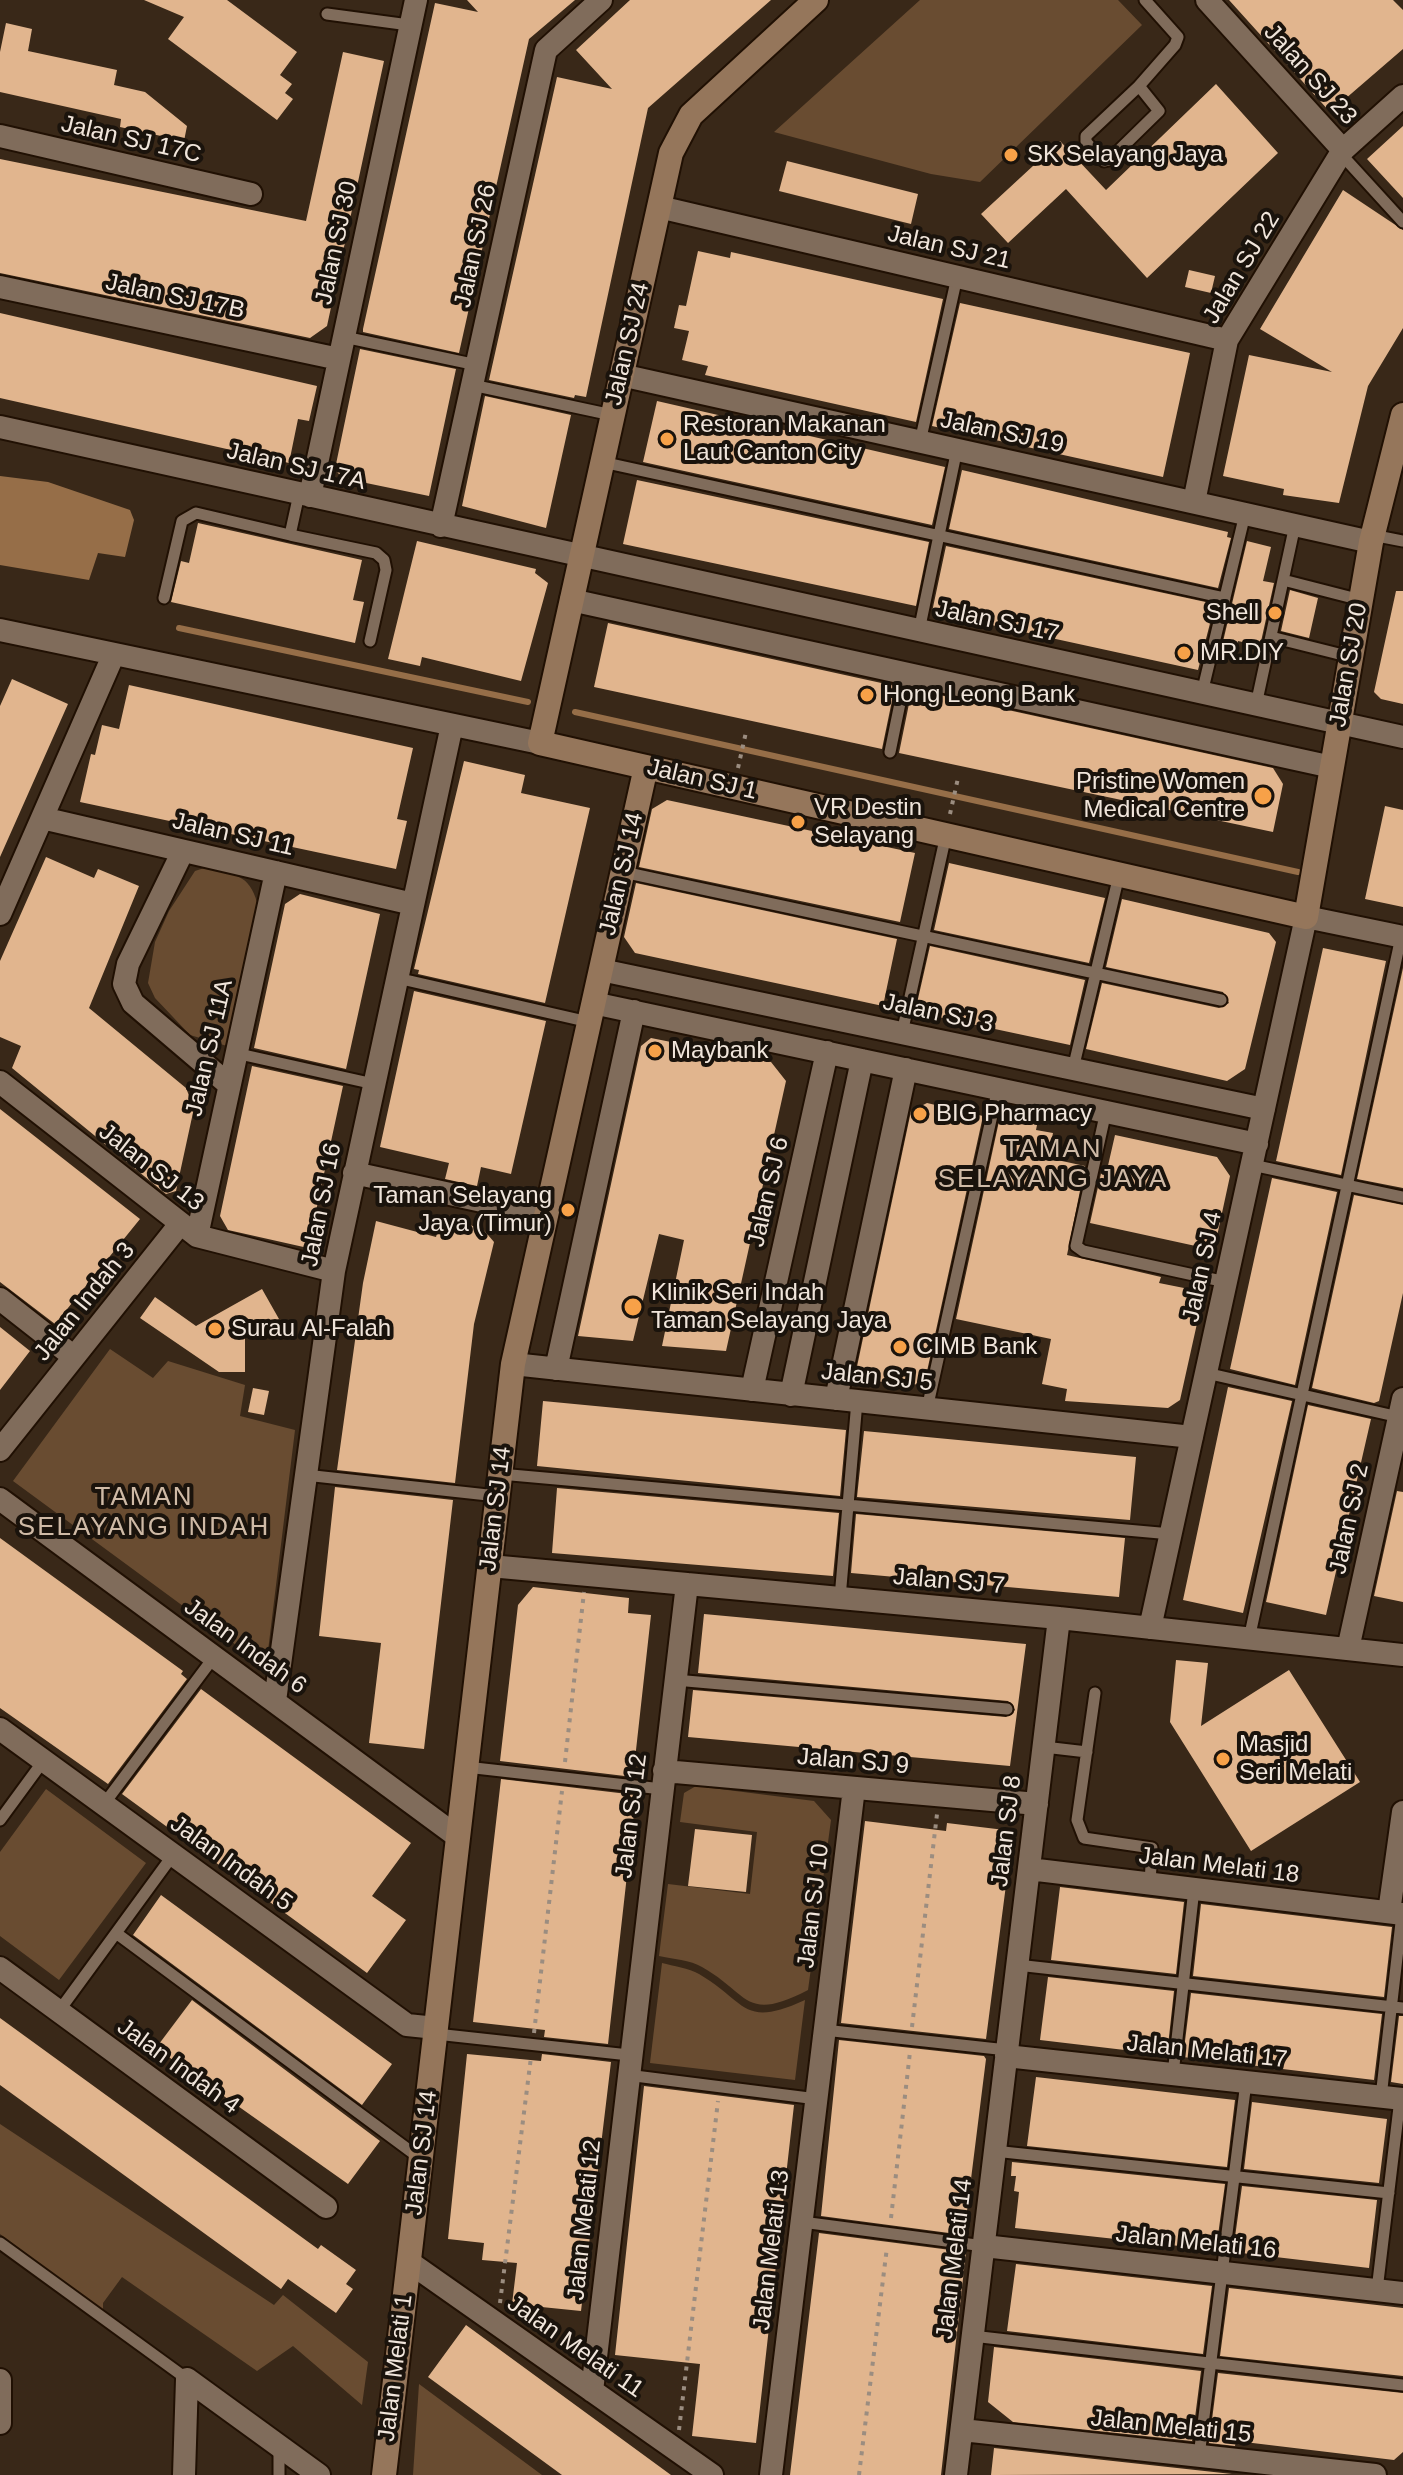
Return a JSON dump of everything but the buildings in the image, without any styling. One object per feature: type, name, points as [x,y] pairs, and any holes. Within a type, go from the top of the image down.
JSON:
[{"type":"street","name":"Jalan SJ 30","points":[[305,495],[342,348],[416,0]]},
{"type":"street","name":"Jalan SJ 26","points":[[441,526],[546,50],[601,0]]},
{"type":"street","name":"Jalan SJ 24","points":[[540,743],[671,153],[691,115],[816,0]]},
{"type":"street","name":"Jalan SJ 23","points":[[1207,0],[1342,152]]},
{"type":"street","name":"Jalan SJ 22","points":[[1194,502],[1227,340],[1342,152],[1403,96]]},
{"type":"street","name":"Jalan SJ 17C","points":[[0,136],[251,194]]},
{"type":"street","name":"Jalan SJ 21","points":[[659,207],[1227,340]]},
{"type":"street","name":"Jalan SJ 17B","points":[[0,287],[342,348]]},
{"type":"street","name":"Jalan SJ 19","points":[[621,375],[1295,525],[1371,538]]},
{"type":"street","name":"Jalan SJ 20","points":[[1306,917],[1371,538],[1403,415]]},
{"type":"street","name":"Jalan SJ 17A","points":[[0,427],[580,557]]},
{"type":"street","name":"Jalan SJ 17","points":[[580,557],[1403,737]]},
{"type":"street","points":[[571,600],[1332,767]]},
{"type":"street","name":"Jalan SJ 1","points":[[0,630],[540,743],[1402,937]]},
{"type":"street","points":[[0,914],[113,656]]},
{"type":"street","name":"Jalan SJ 16","points":[[275,1701],[334,1271],[452,725]]},
{"type":"street","name":"Jalan SJ 14","points":[[409,2262],[513,1364],[646,767]]},
{"type":"street","name":"Jalan SJ 11","points":[[42,818],[413,904]]},
{"type":"street","points":[[183,851],[128,964],[124,984],[133,1003],[228,1084]]},
{"type":"street","name":"Jalan SJ 11A","points":[[188,1230],[228,1084],[276,872]]},
{"type":"street","name":"Jalan SJ 4","points":[[1150,1628],[1306,917]]},
{"type":"street","name":"Jalan SJ 3","points":[[601,970],[1264,1109]]},
{"type":"street","points":[[556,1369],[634,1011]]},
{"type":"street","points":[[591,1012],[634,1011],[1106,1111],[1254,1154]]},
{"type":"street","name":"Jalan SJ 6","points":[[752,1390],[827,1052]]},
{"type":"street","points":[[791,1395],[862,1060]]},
{"type":"street","points":[[847,1400],[906,1069]]},
{"type":"street","name":"Jalan SJ 13","points":[[0,1082],[188,1230],[334,1271]]},
{"type":"street","points":[[354,1173],[546,1215]]},
{"type":"street","name":"Jalan Indah 3","points":[[0,1450],[74,1357],[188,1230]]},
{"type":"street","points":[[0,1299],[74,1357]]},
{"type":"street","name":"Jalan SJ 5","points":[[513,1364],[1192,1437]]},
{"type":"street","name":"Jalan SJ 2","points":[[1348,1649],[1401,1408]]},
{"type":"street","name":"Jalan Indah 6","points":[[0,1499],[458,1837]]},
{"type":"street","name":"Jalan SJ 7","points":[[490,1566],[1059,1618],[1403,1655]]},
{"type":"street","name":"Jalan SJ 12","points":[[628,2065],[687,1584]]},
{"type":"street","name":"Jalan SJ 8","points":[[1006,2053],[1059,1618]]},
{"type":"street","name":"Jalan Indah 5","points":[[0,1729],[407,2025],[436,2031]]},
{"type":"street","name":"Jalan SJ 9","points":[[663,1780],[854,1788],[1037,1804]]},
{"type":"street","name":"Jalan SJ 10","points":[[824,2030],[854,1788]]},
{"type":"street","points":[[1398,1914],[1403,1812]]},
{"type":"street","name":"Jalan Melati 18","points":[[1029,1869],[1398,1914]]},
{"type":"street","name":"Jalan Indah 4","points":[[0,1968],[326,2207]]},
{"type":"street","name":"Jalan Melati 13","points":[[771,2475],[824,2030]]},
{"type":"street","name":"Jalan Melati 17","points":[[1006,2053],[1394,2098]]},
{"type":"street","name":"Jalan Melati 14","points":[[956,2475],[1006,2053]]},
{"type":"street","name":"Jalan Melati 12","points":[[592,2391],[628,2065]]},
{"type":"street","name":"Jalan Melati 16","points":[[984,2246],[1403,2293]]},
{"type":"street","name":"Jalan Melati 11","points":[[409,2262],[712,2475]]},
{"type":"street","name":"Jalan Melati 1","points":[[384,2475],[409,2262]]},
{"type":"street","points":[[187,2379],[319,2475]]},
{"type":"street","points":[[184,2475],[187,2379]]},
{"type":"street","points":[[0,2380],[0,2423]]},
{"type":"street","name":"Jalan Melati 15","points":[[962,2430],[1199,2456],[1244,2468],[1375,2475]]},
{"type":"lane","points":[[1139,86],[1158,106],[1157,115],[1109,160],[1104,161],[1085,139],[1139,86],[1178,37],[1145,0]]},
{"type":"lane","points":[[327,14],[409,25]]},
{"type":"lane","points":[[1342,152],[1403,222]]},
{"type":"lane","points":[[920,442],[957,277]]},
{"type":"lane","points":[[342,348],[474,375],[612,415]]},
{"type":"lane","points":[[919,631],[957,449]]},
{"type":"lane","points":[[602,462],[1225,598]]},
{"type":"lane","points":[[290,535],[305,495]]},
{"type":"lane","points":[[164,598],[182,521],[196,513],[376,553],[384,560],[386,570],[370,641]]},
{"type":"lane","points":[[1202,693],[1245,514]]},
{"type":"lane","points":[[1256,705],[1295,525]]},
{"type":"lane","points":[[1371,538],[1403,541]]},
{"type":"lane","points":[[1283,580],[1361,600]]},
{"type":"lane","points":[[1271,637],[1351,657]]},
{"type":"lane","points":[[890,752],[906,674]]},
{"type":"lane","points":[[902,1033],[946,835]]},
{"type":"lane","points":[[622,872],[1221,1000]]},
{"type":"lane","points":[[1073,1069],[1119,874]]},
{"type":"lane","points":[[1249,1639],[1402,937]]},
{"type":"lane","points":[[397,978],[591,1012]]},
{"type":"lane","points":[[235,1053],[374,1084]]},
{"type":"lane","points":[[927,1409],[998,1088]]},
{"type":"lane","points":[[1106,1111],[1076,1246],[1083,1251],[1226,1282]]},
{"type":"lane","points":[[1254,1154],[1347,1185],[1403,1197]]},
{"type":"lane","points":[[1206,1373],[1302,1395],[1401,1408]]},
{"type":"lane","points":[[840,1598],[848,1505],[847,1400]]},
{"type":"lane","points":[[305,1475],[848,1505],[1171,1534]]},
{"type":"lane","points":[[104,1804],[214,1657]]},
{"type":"lane","points":[[675,1680],[1007,1709]]},
{"type":"lane","points":[[1095,1693],[1077,1820],[1080,1831],[1084,1838],[1152,1848],[1150,1883]]},
{"type":"lane","points":[[1044,1747],[1087,1752]]},
{"type":"lane","points":[[0,1820],[44,1760]]},
{"type":"lane","points":[[466,1767],[563,1778],[663,1780]]},
{"type":"lane","points":[[59,2011],[173,1855]]},
{"type":"lane","points":[[1173,2074],[1194,1889]]},
{"type":"lane","points":[[1377,2290],[1389,2193],[1398,1914]]},
{"type":"lane","points":[[116,1933],[421,2159]]},
{"type":"lane","points":[[1017,1965],[1397,2007]]},
{"type":"lane","points":[[824,2030],[1006,2053]]},
{"type":"lane","points":[[436,2031],[532,2044],[719,2087],[817,2099]]},
{"type":"lane","points":[[1199,2456],[1246,2082]]},
{"type":"lane","points":[[994,2151],[1389,2193]]},
{"type":"lane","points":[[802,2222],[984,2246]]},
{"type":"lane","points":[[0,2243],[187,2379]]},
{"type":"lane","points":[[972,2336],[1403,2385]]},
{"type":"lane","points":[[279,2446],[279,2475]]},
{"type":"path","points":[[740,762],[746,732]]},
{"type":"path","points":[[952,808],[958,778]]},
{"type":"path","points":[[497,2325],[586,1575]]},
{"type":"path","points":[[859,2475],[939,1795]]},
{"type":"path","points":[[677,2449],[719,2087]]},
{"type":"shaded area","points":[[920,0],[1118,0],[1142,25],[980,182],[931,174],[774,132]]},
{"type":"shaded area","points":[[0,476],[48,482],[130,510],[134,520],[125,557],[98,553],[89,580],[0,565]]},
{"type":"shaded area","points":[[210,866],[247,883],[259,909],[227,1046],[190,1035],[155,998],[148,983],[155,942],[169,911],[195,871]]},
{"type":"shaded area","points":[[110,1349],[153,1378],[168,1361],[245,1385],[240,1416],[295,1430],[266,1667],[13,1481]]},
{"type":"shaded area","points":[[696,1786],[814,1801],[831,1820],[808,1990],[787,2000],[759,2004],[749,2001],[698,1965],[659,1956],[668,1884],[750,1894],[757,1832],[680,1822],[684,1793]]},
{"type":"shaded area","points":[[46,1789],[146,1863],[59,1980],[0,1936],[0,1852]]},
{"type":"shaded area","points":[[662,1963],[699,1974],[756,2012],[769,2012],[805,2000],[795,2080],[650,2063]]},
{"type":"shaded area","points":[[0,2124],[274,2305],[283,2295],[368,2362],[362,2405],[293,2346],[257,2371],[122,2277],[103,2303],[103,2312],[0,2234]]},
{"type":"shaded area","points":[[419,2384],[542,2475],[413,2475]]},
{"type":"waterway","points":[[179,628],[528,702]]},
{"type":"waterway","points":[[575,712],[1298,872]]},
{"type":"place","name":"SK Selayang Jaya","points":[[1011,155]]},
{"type":"place","name":"Restoran Makanan Laut Canton City","points":[[667,439]]},
{"type":"place","name":"Shell","points":[[1275,613]]},
{"type":"place","name":"MR.DIY","points":[[1184,653]]},
{"type":"place","name":"Hong Leong Bank","points":[[867,695]]},
{"type":"place","name":"Pristine Women Medical Centre","points":[[1263,796]]},
{"type":"place","name":"VR Destin Selayang","points":[[798,822]]},
{"type":"place","name":"Maybank","points":[[655,1051]]},
{"type":"place","name":"BIG Pharmacy","points":[[920,1114]]},
{"type":"place","name":"Taman Selayang Jaya (Timur)","points":[[568,1210]]},
{"type":"place","name":"Klinik Seri Indah Taman Selayang Jaya","points":[[633,1307]]},
{"type":"place","name":"Surau Al-Falah","points":[[215,1329]]},
{"type":"place","name":"CIMB Bank","points":[[900,1347]]},
{"type":"place","name":"Masjid Seri Melati","points":[[1223,1759]]},
{"type":"district","name":"TAMAN SELAYANG JAYA","points":[[1053,1165]]},
{"type":"district","name":"TAMAN SELAYANG INDAH","points":[[144,1513]]}]
